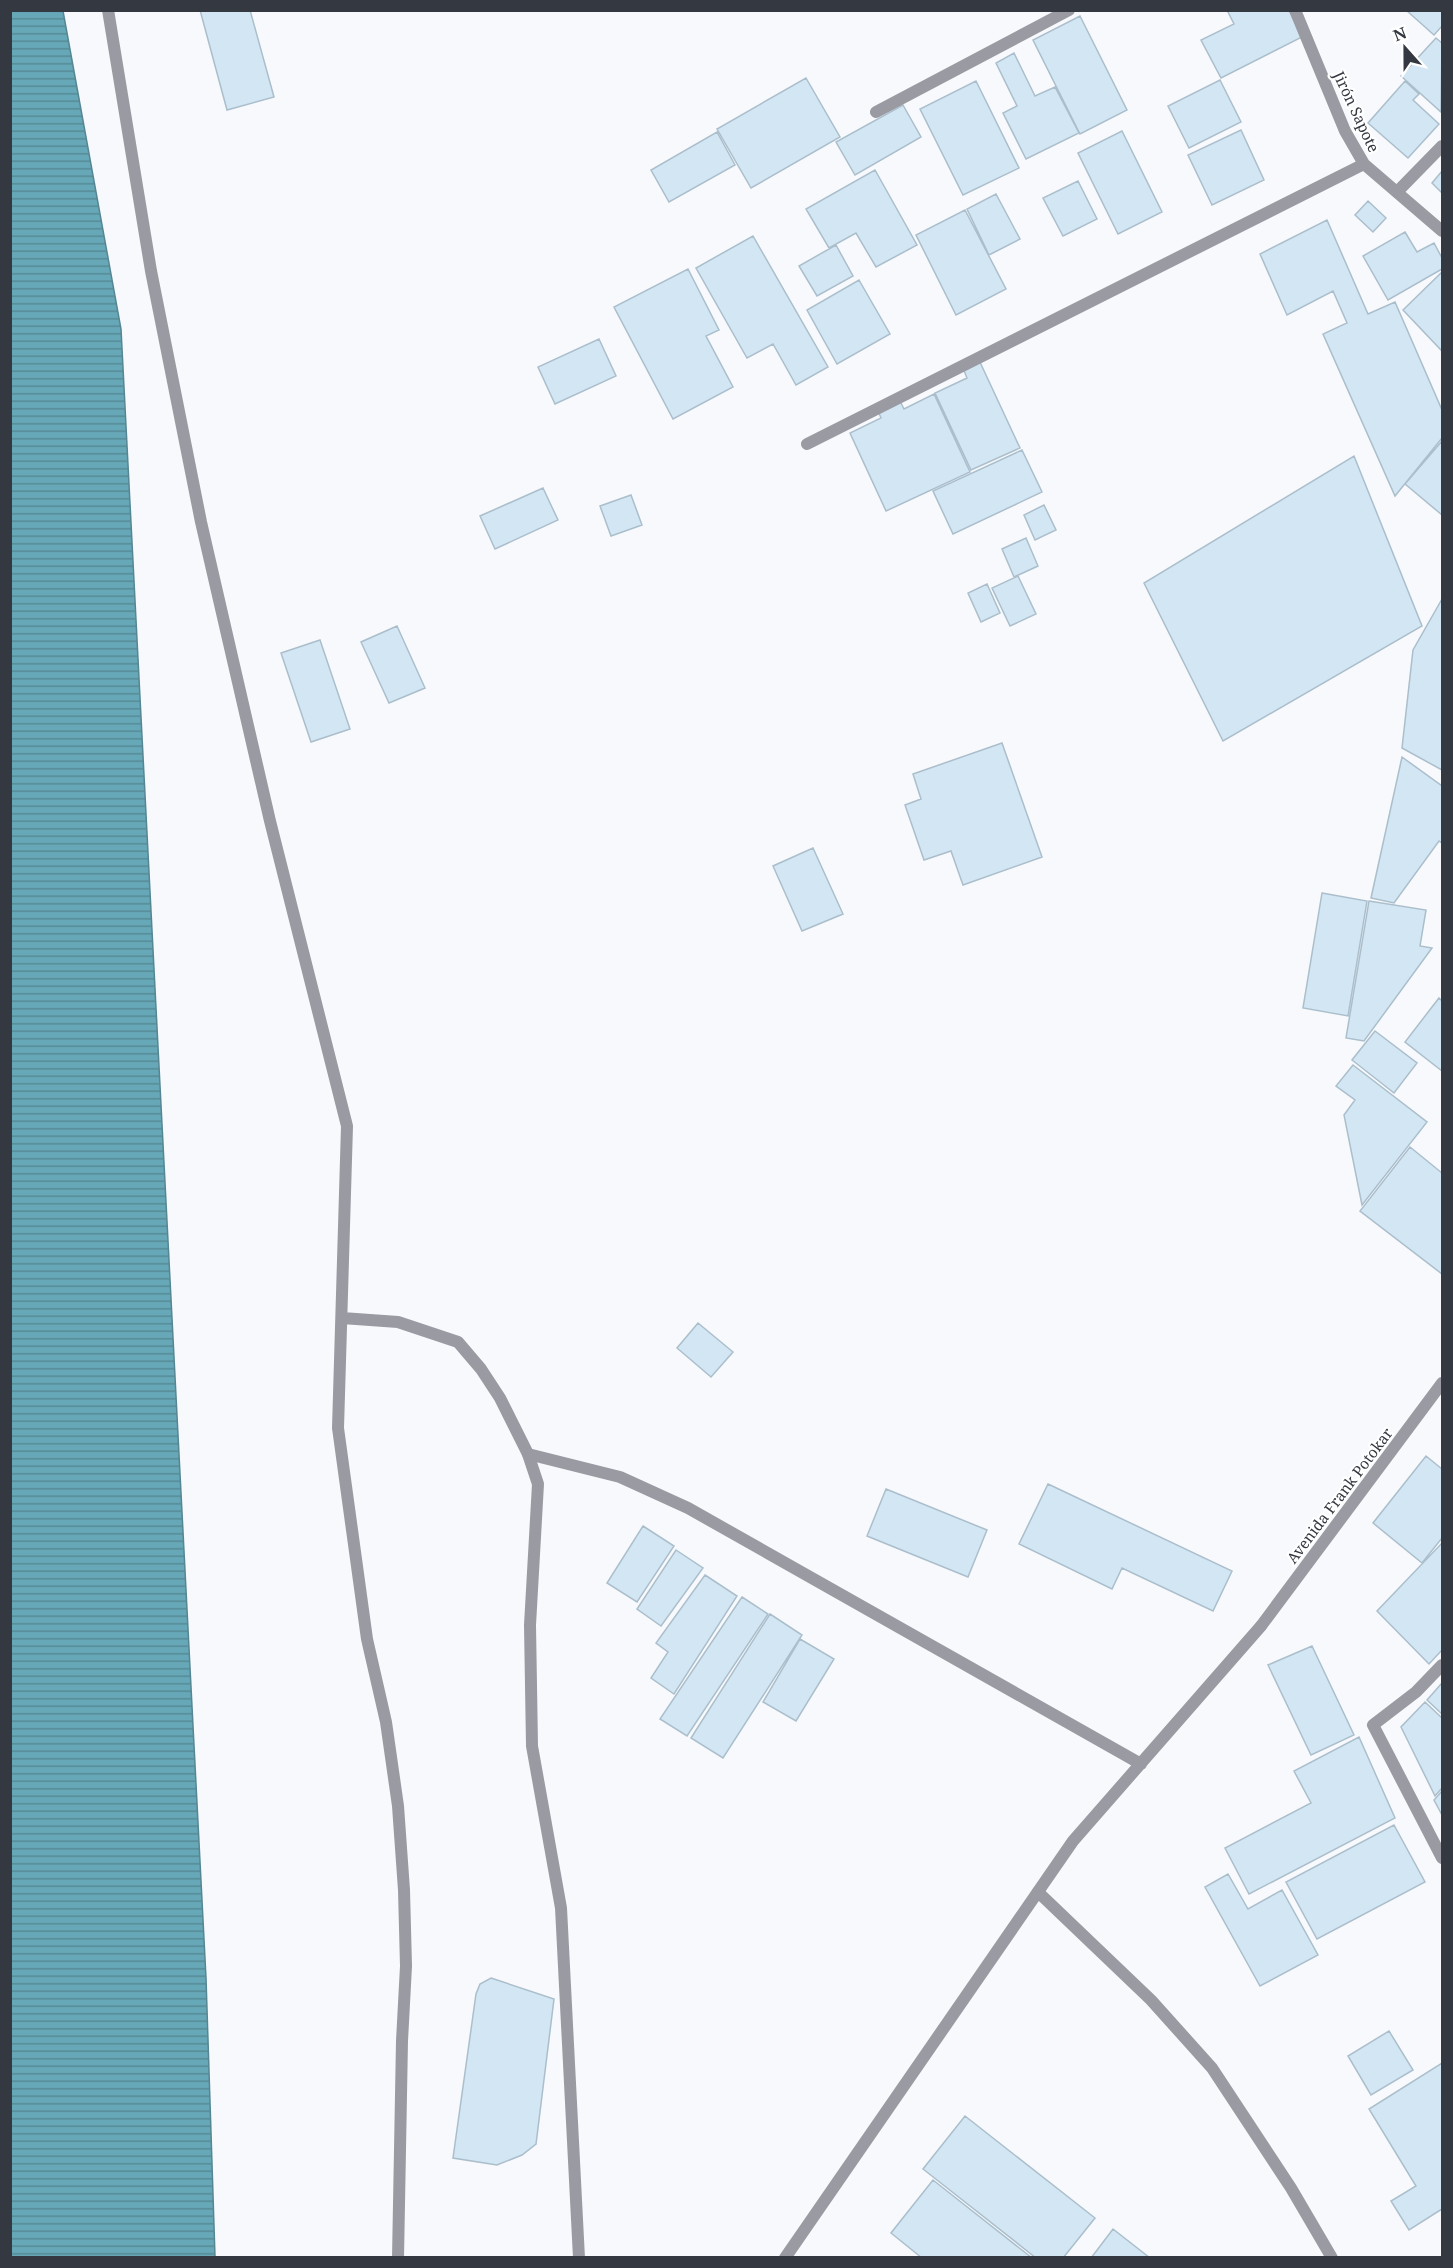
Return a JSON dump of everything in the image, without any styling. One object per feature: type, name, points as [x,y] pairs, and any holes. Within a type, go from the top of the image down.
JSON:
[{"type":"street","points":[[108,10],[151,271],[201,522],[270,821],[347,1126],[338,1428],[367,1639],[389,1743],[398,1806],[406,1966],[402,2041],[398,2258]]},
{"type":"street","points":[[876,112],[1069,10]]},
{"type":"street","name":"Jirón Sapote","points":[[1295,10],[1345,131],[1364,164],[1443,231]]},
{"type":"street","points":[[1397,192],[1443,146]]},
{"type":"street","points":[[807,444],[1364,164]]},
{"type":"street","points":[[342,1318],[398,1322],[458,1342],[481,1369],[500,1398],[528,1454],[538,1484],[530,1624],[531,1746],[561,1908],[579,2258]]},
{"type":"street","name":"Avenida Frank Potokar","points":[[785,2258],[1073,1841],[1261,1626],[1443,1383]]},
{"type":"street","points":[[528,1454],[620,1478],[688,1508],[1141,1764]]},
{"type":"street","points":[[1443,1665],[1416,1692],[1373,1725],[1443,1858]]},
{"type":"street","points":[[1038,1892],[1151,2000],[1212,2068],[1291,2188],[1332,2258]]},
{"type":"water","points":[[10,11],[63,11],[121,329],[206,1978],[215,2257],[11,2257]]},
{"type":"building","points":[[200,10],[250,10],[274,97],[227,110]]},
{"type":"building","points":[[1227,10],[1289,10],[1302,37],[1221,78],[1201,40],[1234,24]]},
{"type":"building","points":[[1406,10],[1442,10],[1442,26],[1434,35]]},
{"type":"building","points":[[1080,16],[1127,110],[1080,134],[1033,40]]},
{"type":"building","points":[[1436,38],[1442,43],[1441,112],[1401,76]]},
{"type":"building","points":[[1014,53],[1035,96],[1055,87],[1079,133],[1026,159],[1003,113],[1017,106],[996,63]]},
{"type":"building","points":[[806,78],[840,137],[751,188],[717,129]]},
{"type":"building","points":[[1220,80],[1241,122],[1189,148],[1168,106]]},
{"type":"building","points":[[976,81],[1019,168],[963,195],[920,109]]},
{"type":"building","points":[[1405,81],[1419,94],[1413,100],[1439,124],[1408,158],[1368,123]]},
{"type":"building","points":[[903,105],[921,137],[855,175],[836,142]]},
{"type":"building","points":[[1241,130],[1264,180],[1212,205],[1188,155]]},
{"type":"building","points":[[1122,131],[1162,212],[1118,234],[1078,153]]},
{"type":"building","points":[[717,132],[735,165],[669,202],[651,170]]},
{"type":"building","points":[[875,170],[917,245],[876,267],[856,233],[829,248],[806,209]]},
{"type":"building","points":[[1442,171],[1442,193],[1432,183]]},
{"type":"building","points":[[1078,181],[1097,219],[1063,236],[1043,198]]},
{"type":"building","points":[[996,194],[1020,239],[989,255],[967,209]]},
{"type":"building","points":[[1368,201],[1386,218],[1373,232],[1355,215]]},
{"type":"building","points":[[965,210],[1006,289],[956,315],[916,235]]},
{"type":"building","points":[[1327,220],[1368,314],[1395,302],[1442,410],[1442,438],[1395,496],[1323,334],[1347,323],[1333,291],[1287,315],[1260,254]]},
{"type":"building","points":[[1405,232],[1417,252],[1434,243],[1442,258],[1442,269],[1388,300],[1363,256]]},
{"type":"building","points":[[753,236],[828,367],[796,385],[773,344],[747,358],[696,268]]},
{"type":"building","points":[[836,245],[853,276],[817,296],[799,266]]},
{"type":"building","points":[[688,269],[719,330],[706,336],[733,387],[673,419],[614,307]]},
{"type":"building","points":[[1442,272],[1442,351],[1403,310]]},
{"type":"building","points":[[859,280],[890,334],[837,364],[807,310]]},
{"type":"building","points":[[599,339],[616,376],[555,404],[538,367]]},
{"type":"building","points":[[979,360],[1020,448],[971,470],[935,393],[967,378],[963,368]]},
{"type":"building","points":[[934,394],[970,472],[886,511],[850,433],[881,418],[878,411],[900,401],[904,409]]},
{"type":"building","points":[[1442,441],[1442,515],[1405,484]]},
{"type":"building","points":[[1022,450],[1042,492],[953,534],[933,491]]},
{"type":"building","points":[[1354,456],[1422,626],[1223,741],[1144,583]]},
{"type":"building","points":[[543,488],[558,520],[495,549],[480,516]]},
{"type":"building","points":[[631,495],[642,525],[611,536],[600,506]]},
{"type":"building","points":[[1044,505],[1056,530],[1035,540],[1024,515]]},
{"type":"building","points":[[1026,538],[1038,566],[1014,577],[1002,549]]},
{"type":"building","points":[[1018,576],[1036,614],[1010,626],[992,588]]},
{"type":"building","points":[[987,584],[1000,613],[981,622],[968,593]]},
{"type":"building","points":[[1442,599],[1442,770],[1402,748],[1413,650]]},
{"type":"building","points":[[397,626],[425,688],[389,703],[361,642]]},
{"type":"building","points":[[320,640],[350,729],[311,742],[281,653]]},
{"type":"building","points":[[1002,743],[1042,857],[963,885],[951,851],[924,860],[905,805],[921,799],[913,774]]},
{"type":"building","points":[[1402,757],[1442,786],[1442,843],[1439,841],[1394,903],[1371,898]]},
{"type":"building","points":[[813,848],[843,914],[802,931],[773,866]]},
{"type":"building","points":[[1322,893],[1367,901],[1348,1016],[1303,1008]]},
{"type":"building","points":[[1369,901],[1426,910],[1420,946],[1432,948],[1364,1041],[1346,1038]]},
{"type":"building","points":[[1439,998],[1442,1001],[1442,1071],[1405,1042]]},
{"type":"building","points":[[1375,1031],[1417,1063],[1394,1093],[1352,1060]]},
{"type":"building","points":[[1353,1065],[1427,1122],[1362,1205],[1344,1115],[1355,1100],[1336,1086]]},
{"type":"building","points":[[1410,1147],[1442,1173],[1442,1274],[1360,1211]]},
{"type":"building","points":[[698,1323],[733,1352],[711,1377],[677,1348]]},
{"type":"building","points":[[1426,1456],[1442,1469],[1442,1538],[1422,1563],[1373,1523]]},
{"type":"building","points":[[1048,1484],[1232,1571],[1213,1611],[1122,1568],[1112,1589],[1019,1544]]},
{"type":"building","points":[[886,1489],[987,1530],[968,1577],[867,1536]]},
{"type":"building","points":[[643,1526],[674,1546],[637,1602],[607,1583]]},
{"type":"building","points":[[1442,1543],[1442,1650],[1429,1664],[1377,1611]]},
{"type":"building","points":[[676,1550],[703,1568],[661,1626],[637,1609]]},
{"type":"building","points":[[705,1575],[737,1596],[674,1694],[651,1678],[668,1652],[656,1643]]},
{"type":"building","points":[[742,1597],[768,1614],[687,1736],[660,1719]]},
{"type":"building","points":[[770,1614],[802,1635],[723,1758],[691,1738]]},
{"type":"building","points":[[800,1639],[834,1659],[796,1721],[763,1702]]},
{"type":"building","points":[[1312,1646],[1354,1735],[1311,1755],[1268,1665]]},
{"type":"building","points":[[1442,1683],[1442,1714],[1427,1700]]},
{"type":"building","points":[[1425,1702],[1442,1718],[1442,1788],[1435,1796],[1401,1727]]},
{"type":"building","points":[[1359,1737],[1395,1818],[1249,1894],[1225,1848],[1311,1803],[1294,1771]]},
{"type":"building","points":[[1442,1791],[1442,1815],[1434,1800]]},
{"type":"building","points":[[1394,1825],[1425,1882],[1317,1939],[1286,1882]]},
{"type":"building","points":[[1228,1874],[1248,1909],[1282,1890],[1318,1955],[1260,1986],[1205,1887]]},
{"type":"building","points":[[491,1978],[554,1999],[536,2144],[522,2155],[497,2165],[453,2158],[476,1994],[480,1984]]},
{"type":"building","points":[[1389,2031],[1413,2070],[1371,2095],[1348,2056]]},
{"type":"building","points":[[1442,2063],[1442,2209],[1409,2230],[1391,2201],[1416,2186],[1369,2109]]},
{"type":"building","points":[[965,2116],[1095,2218],[1063,2258],[1036,2258],[923,2169]]},
{"type":"building","points":[[933,2180],[1032,2258],[922,2258],[891,2233]]},
{"type":"building","points":[[1113,2229],[1150,2258],[1091,2258]]}]
